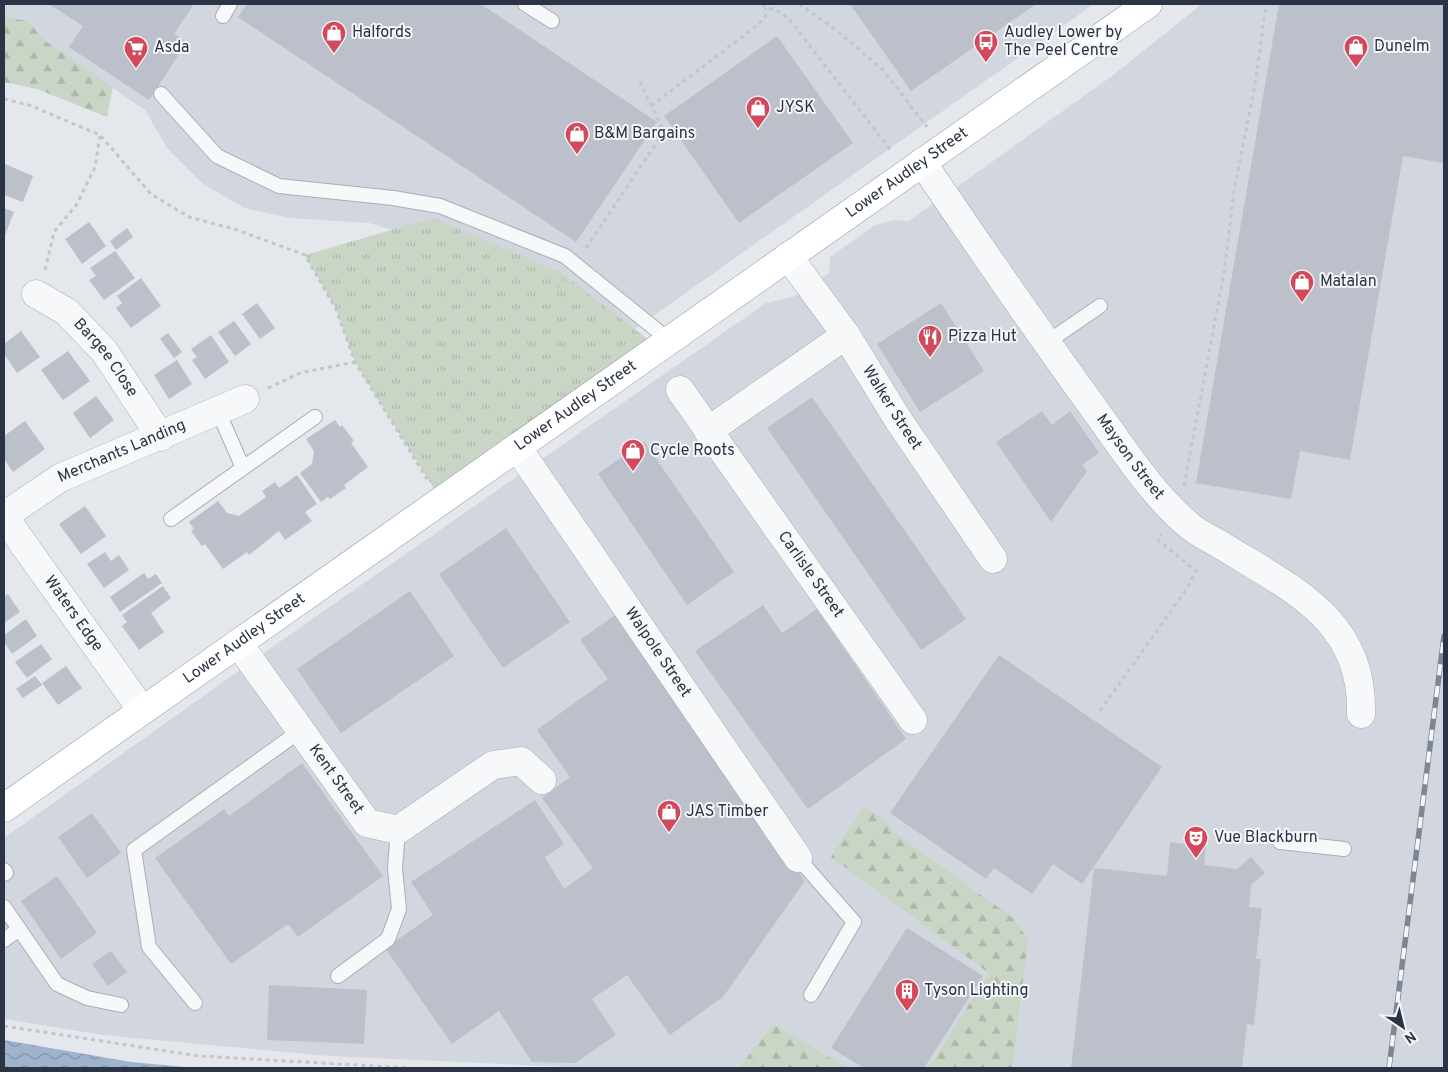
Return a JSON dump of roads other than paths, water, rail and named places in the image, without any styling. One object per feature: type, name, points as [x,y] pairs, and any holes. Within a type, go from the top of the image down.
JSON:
[{"type":"highway","name":"Lower Audley Street","points":[[4,808],[1148,4]]},
{"type":"street","name":"Mayson Street","points":[[924,161],[1046,343],[1154,490],[1192,527],[1308,599],[1335,626],[1350,654],[1362,689],[1361,714]]},
{"type":"street","name":"Walker Street","points":[[788,256],[846,335],[899,421],[993,559]]},
{"type":"street","name":"Bargee Close","points":[[36,294],[67,312],[104,350],[161,437]]},
{"type":"street","points":[[708,431],[846,335]]},
{"type":"street","name":"Carlisle Street","points":[[680,390],[913,720]]},
{"type":"street","name":"Merchants Landing","points":[[4,516],[60,478],[161,437],[245,399]]},
{"type":"street","name":"Walpole Street","points":[[516,447],[798,858]]},
{"type":"street","name":"Waters Edge","points":[[4,516],[142,710]]},
{"type":"street","name":"Kent Street","points":[[238,643],[367,823],[398,830]]},
{"type":"street","points":[[398,830],[493,765],[522,761],[542,780]]},
{"type":"lane","points":[[223,16],[230,4]]},
{"type":"lane","points":[[525,4],[552,21]]},
{"type":"lane","points":[[161,94],[217,156],[280,186],[393,198],[440,206],[565,256],[669,340]]},
{"type":"lane","points":[[1046,343],[1100,306]]},
{"type":"lane","points":[[218,411],[243,468]]},
{"type":"lane","points":[[171,519],[315,417]]},
{"type":"lane","points":[[195,1003],[149,948],[134,850],[300,731]]},
{"type":"lane","points":[[338,976],[388,939],[399,909],[395,868],[398,830]]},
{"type":"lane","points":[[1280,842],[1344,849]]},
{"type":"lane","points":[[798,858],[854,922],[811,995]]},
{"type":"lane","points":[[4,870],[6,873],[4,874]]},
{"type":"lane","points":[[4,907],[57,984],[87,998],[121,1005]]},
{"type":"lane","points":[[4,940],[19,929]]},
{"type":"water","points":[[4,1040],[131,1062],[196,1068],[4,1068]]},
{"type":"railway","points":[[1389,1068],[1444,636]]},
{"type":"place","name":"Halfords","points":[[334,54]]},
{"type":"place","name":"Audley Lower by The Peel Centre","points":[[986,63]]},
{"type":"place","name":"Dunelm","points":[[1356,68]]},
{"type":"place","name":"Asda","points":[[136,69]]},
{"type":"place","name":"JYSK","points":[[758,129]]},
{"type":"place","name":"B&M Bargains","points":[[577,155]]},
{"type":"place","name":"Matalan","points":[[1302,303]]},
{"type":"place","name":"Pizza Hut","points":[[930,358]]},
{"type":"place","name":"Cycle Roots","points":[[633,472]]},
{"type":"place","name":"JAS Timber","points":[[669,833]]},
{"type":"place","name":"Vue Blackburn","points":[[1196,859]]},
{"type":"place","name":"Tyson Lighting","points":[[907,1012]]}]
